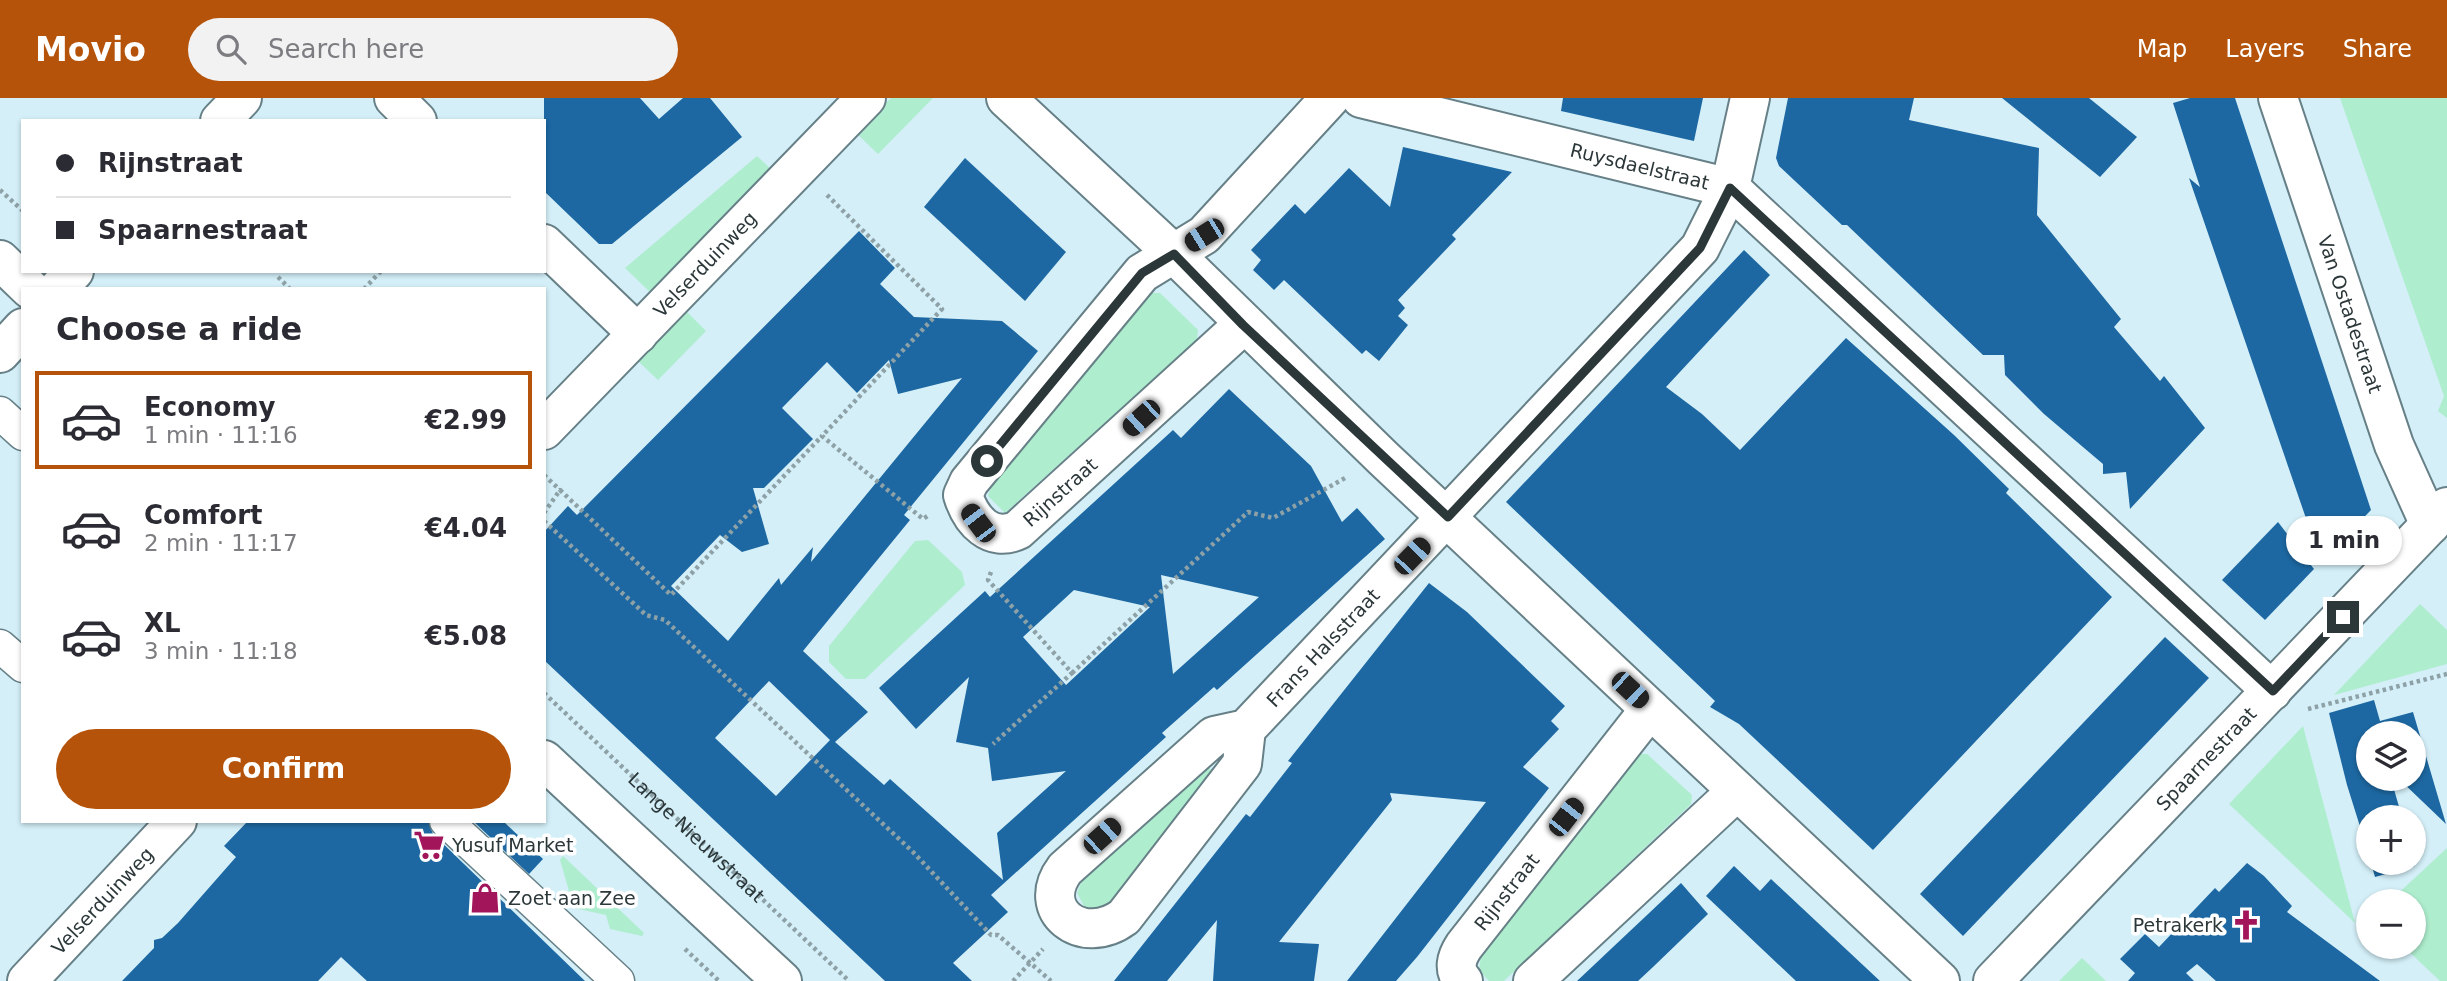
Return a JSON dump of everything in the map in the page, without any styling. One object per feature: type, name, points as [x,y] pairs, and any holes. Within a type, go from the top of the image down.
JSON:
[{"type":"street","points":[[222,119],[242,98]]},
{"type":"street","points":[[394,98],[415,119]]},
{"type":"street","name":"Velserduinweg","points":[[546,428],[866,98]]},
{"type":"street","points":[[1006,98],[1174,254],[1243,325],[1383,458],[1940,981]]},
{"type":"street","points":[[1174,254],[1204,235],[1330,98]]},
{"type":"street","name":"Ruysdaelstraat","points":[[1361,98],[1730,188],[2273,691]]},
{"type":"street","name":"Frans Halsstraat","points":[[1247,729],[1700,248],[1730,188],[1750,98]]},
{"type":"street","name":"Van Ostadestraat","points":[[2278,98],[2394,445],[2441,529]]},
{"type":"street","points":[[546,246],[638,334]]},
{"type":"street","name":"Rijnstraat","points":[[1174,254],[1142,273],[970,482],[963,495],[967,509],[978,523],[993,534],[1006,536],[1018,530],[1243,325]]},
{"type":"street","points":[[0,260],[28,287]]},
{"type":"street","points":[[60,287],[72,273]]},
{"type":"street","points":[[0,353],[21,330]]},
{"type":"street","points":[[0,413],[21,432]]},
{"type":"street","name":"Spaarnestraat","points":[[1993,981],[2273,691],[2441,529]]},
{"type":"street","points":[[0,646],[21,664]]},
{"type":"street","name":"Rijnstraat","points":[[1464,981],[1457,971],[1457,963],[1464,946],[1650,709]]},
{"type":"street","points":[[1247,729],[1242,764],[1124,917],[1108,929],[1092,930],[1079,927],[1070,921],[1056,905],[1054,893],[1055,882],[1065,869],[1214,736],[1247,729]]},
{"type":"street","points":[[546,762],[782,981]]},
{"type":"street","points":[[1533,981],[1737,790]]},
{"type":"street","name":"Velserduinweg","points":[[27,981],[175,823]]},
{"type":"street","points":[[448,823],[618,981]]},
{"type":"path","points":[[546,477],[671,595],[942,309],[799,168]]},
{"type":"path","points":[[0,190],[21,209]]},
{"type":"path","points":[[366,287],[379,273]]},
{"type":"path","points":[[278,277],[288,287]]},
{"type":"path","points":[[821,436],[923,519]]},
{"type":"path","points":[[993,744],[1248,512],[1273,518],[1383,458]]},
{"type":"path","points":[[546,510],[560,491]]},
{"type":"path","points":[[546,523],[646,615],[665,620],[913,852],[991,935],[998,935],[1051,981]]},
{"type":"path","points":[[988,580],[1072,673]]},
{"type":"path","points":[[2308,709],[2447,674]]},
{"type":"path","name":"Lange Nieuwstraat","points":[[546,695],[849,981]]},
{"type":"green space","points":[[891,98],[933,98],[878,154],[856,133]]},
{"type":"green space","points":[[2340,98],[2447,98],[2447,418],[2438,411],[2444,396]]},
{"type":"green space","points":[[757,156],[773,171],[652,294],[625,268]]},
{"type":"green space","points":[[1151,293],[1160,293],[1198,330],[1197,340],[1005,513],[988,496],[991,487]]},
{"type":"green space","points":[[685,310],[706,331],[658,380],[637,360]]},
{"type":"green space","points":[[928,540],[962,572],[965,585],[865,679],[846,679],[829,662],[829,646],[915,541]]},
{"type":"green space","points":[[2420,604],[2447,630],[2447,664],[2334,695]]},
{"type":"green space","points":[[2303,726],[2355,923],[2229,804]]},
{"type":"green space","points":[[1639,754],[1647,754],[1692,795],[1691,804],[1504,981],[1489,981],[1479,970],[1481,956]]},
{"type":"green space","points":[[1207,766],[1215,773],[1107,905],[1097,910],[1084,906],[1077,893],[1083,878]]},
{"type":"green space","points":[[2447,848],[2447,981],[2440,981],[2417,959],[2426,959],[2426,889],[2403,889],[2418,875],[2426,875],[2426,868]]},
{"type":"green space","points":[[563,856],[644,933],[642,936],[610,929],[606,915],[574,908],[560,860]]},
{"type":"green space","points":[[2082,958],[2106,981],[2059,981]]},
{"type":"building","points":[[544,98],[640,98],[659,119],[683,98],[710,98],[742,137],[612,244],[599,244],[546,193]]},
{"type":"building","points":[[1563,98],[1703,98],[1694,141],[1561,111]]},
{"type":"building","points":[[1788,98],[1914,98],[1909,120],[2039,148],[2037,215],[2121,319],[2114,327],[2160,381],[2164,376],[2205,428],[2130,509],[2126,472],[2103,474],[2103,464],[2044,414],[2005,375],[2004,355],[1983,355],[1847,225],[1842,225],[1779,166],[1776,158]]},
{"type":"building","points":[[2002,98],[2089,98],[2137,137],[2100,177]]},
{"type":"building","points":[[2190,98],[2235,98],[2371,510],[2321,562],[2189,178],[2200,187],[2173,103]]},
{"type":"building","points":[[1403,147],[1512,172],[1452,235],[1456,239],[1398,300],[1405,308],[1398,316],[1408,325],[1379,361],[1366,350],[1362,354],[1284,280],[1274,290],[1253,270],[1261,260],[1251,250],[1295,204],[1305,214],[1349,168],[1390,207]]},
{"type":"building","points":[[965,158],[1066,252],[1025,301],[924,207]]},
{"type":"building","points":[[859,231],[895,268],[880,284],[914,317],[1002,321],[1038,351],[904,515],[910,520],[803,651],[868,712],[835,742],[884,785],[890,779],[1003,880],[997,833],[1066,771],[992,781],[988,748],[956,742],[969,677],[916,729],[879,688],[985,591],[990,597],[1173,430],[1181,438],[1229,389],[1311,466],[1342,522],[1357,508],[1385,539],[1217,690],[1214,687],[1162,733],[1166,737],[991,895],[1008,912],[953,963],[972,981],[885,981],[546,662],[546,530],[568,506],[577,515]],"holes":[[[889,360],[898,394],[962,378],[811,562],[813,547],[781,585],[779,578],[728,641],[671,586],[720,535],[742,552],[769,544],[753,488],[764,488],[813,439],[782,408],[827,362],[857,393]],[[1161,575],[1259,597],[1173,674]],[[1074,590],[1150,607],[1066,685],[1023,637]],[[769,681],[830,740],[776,796],[715,738]]]},
{"type":"building","points":[[1744,250],[1770,275],[1666,387],[1702,414],[1740,450],[1846,338],[1954,435],[2009,489],[2006,493],[2112,597],[1873,850],[1739,724],[1710,707],[1715,701],[1506,502]]},
{"type":"building","points":[[2278,522],[2314,569],[2265,620],[2222,580]]},
{"type":"building","points":[[1429,583],[1467,612],[1565,706],[1551,721],[1559,729],[1523,767],[1549,788],[1417,957],[1396,981],[1347,981],[1486,802],[1390,793],[1392,800],[1279,942],[1319,944],[1314,981],[1213,981],[1217,920],[1167,981],[1114,981],[1246,814],[1250,817],[1292,763],[1288,761]]},
{"type":"building","points":[[2165,637],[2209,678],[1963,936],[1920,894]]},
{"type":"building","points":[[2374,700],[2380,721],[2356,721],[2356,791],[2394,791],[2399,805],[2356,805],[2356,814],[2329,713]]},
{"type":"building","points":[[2413,712],[2416,721],[2380,721]]},
{"type":"building","points":[[2426,756],[2446,824],[2412,791],[2426,791]]},
{"type":"building","points":[[246,823],[429,823],[433,834],[585,981],[367,981],[341,957],[318,981],[122,981],[154,948],[154,940],[162,938],[178,923],[236,857],[224,846]]},
{"type":"building","points":[[475,823],[505,823],[543,859],[529,874]]},
{"type":"building","name":"Petrakerk","points":[[2247,863],[2264,876],[2292,906],[2287,912],[2380,981],[2216,981],[2197,964],[2186,973],[2194,981],[2128,981],[2135,973],[2120,959],[2145,934],[2159,947],[2215,888],[2219,892]]},
{"type":"building","points":[[1734,866],[1760,891],[1771,879],[1880,981],[1796,981],[1706,896]]},
{"type":"building","points":[[1681,883],[1708,914],[1653,967],[1638,981],[1577,981]]},
{"type":"place","name":"Yusuf Market","points":[[429,845]]},
{"type":"place","name":"Zoet aan Zee","points":[[485,898]]},
{"type":"place","name":"Petrakerk","points":[[2246,925]]},
{"type":"route","points":[[987,461],[1142,273],[1174,254],[1243,325],[1448,517],[1700,248],[1730,188],[2273,691],[2343,617]]}]
